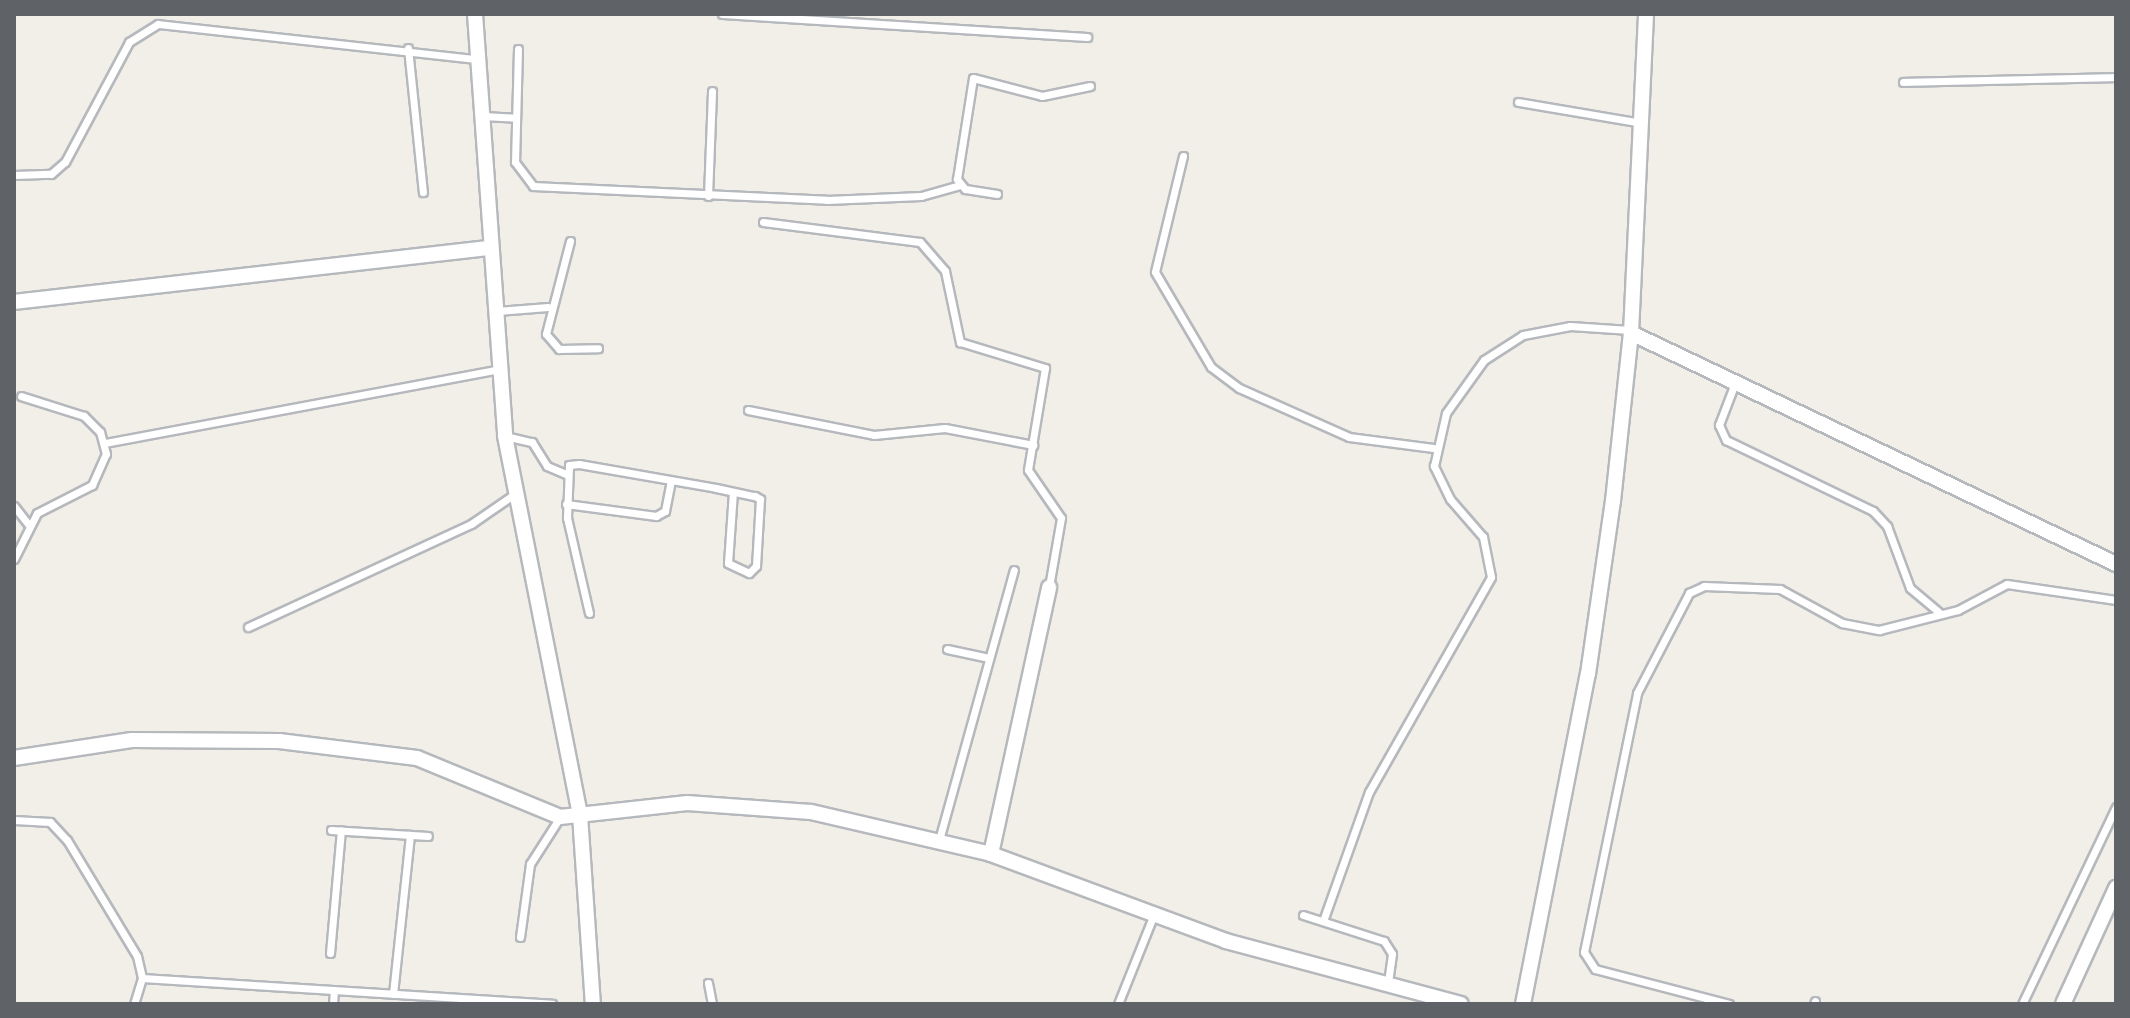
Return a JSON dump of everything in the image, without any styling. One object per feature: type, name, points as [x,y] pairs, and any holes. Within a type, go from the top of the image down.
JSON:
[{"type":"street","points":[[475,14],[505,436],[513,495],[580,815],[593,1004]]},
{"type":"street","points":[[1523,1004],[1588,674],[1631,332],[1644,123],[1646,14]]},
{"type":"street","points":[[14,302],[490,248]]},
{"type":"street","points":[[1631,332],[2116,564]]},
{"type":"street","points":[[991,854],[1049,587]]},
{"type":"street","points":[[14,758],[132,740],[309,744],[417,758],[560,817],[723,804],[811,812],[991,854],[1154,914],[1461,1004]]},
{"type":"street","points":[[2063,1004],[2116,888]]},
{"type":"lane","points":[[722,14],[1087,37]]},
{"type":"lane","points":[[14,175],[51,174],[65,162],[129,42],[158,24],[408,48],[477,59]]},
{"type":"lane","points":[[408,48],[423,192]]},
{"type":"lane","points":[[518,49],[515,162],[533,186],[708,196],[900,198],[960,185],[997,194]]},
{"type":"lane","points":[[1903,82],[2116,77]]},
{"type":"lane","points":[[960,185],[973,78],[1027,95],[1090,86]]},
{"type":"lane","points":[[708,196],[712,91]]},
{"type":"lane","points":[[1518,102],[1644,123]]},
{"type":"lane","points":[[480,116],[516,118]]},
{"type":"lane","points":[[1183,156],[1155,272],[1211,367],[1239,388],[1349,437],[1433,448]]},
{"type":"lane","points":[[763,222],[907,239],[932,249],[945,271],[960,342],[1045,368],[1033,445],[1031,482],[1061,518],[1049,587]]},
{"type":"lane","points":[[570,241],[544,324],[551,343],[598,348]]},
{"type":"lane","points":[[495,311],[548,307]]},
{"type":"lane","points":[[1323,921],[1369,792],[1491,577],[1483,537],[1440,484],[1433,448],[1455,397],[1503,345],[1546,328],[1631,332]]},
{"type":"lane","points":[[105,443],[500,369]]},
{"type":"lane","points":[[1735,383],[1719,425],[1726,440],[1873,511],[1887,526],[1902,575],[1919,599],[1941,613]]},
{"type":"lane","points":[[14,559],[28,524],[48,503],[92,485],[104,466],[105,443],[84,416],[21,396]]},
{"type":"lane","points":[[748,410],[874,435],[945,428],[1033,445]]},
{"type":"lane","points":[[505,436],[532,442],[547,466],[566,474]]},
{"type":"lane","points":[[589,613],[566,504],[566,474],[574,463],[733,492],[763,503],[756,566],[749,573],[728,563],[733,492]]},
{"type":"lane","points":[[566,504],[656,516],[665,511],[671,481]]},
{"type":"lane","points":[[248,627],[471,524],[513,495]]},
{"type":"lane","points":[[14,506],[28,524]]},
{"type":"lane","points":[[939,840],[1014,570]]},
{"type":"lane","points":[[1729,1004],[1602,971],[1585,959],[1641,682],[1662,654],[1684,600],[1704,586],[1780,589],[1866,629],[1941,613],[2007,584],[2116,600]]},
{"type":"lane","points":[[1916,619],[1919,599]]},
{"type":"lane","points":[[947,649],[989,658]]},
{"type":"lane","points":[[2022,1004],[2116,807]]},
{"type":"lane","points":[[520,937],[530,864],[560,817]]},
{"type":"lane","points":[[14,820],[37,818],[60,829],[137,956],[142,978],[134,1004]]},
{"type":"lane","points":[[331,830],[428,836]]},
{"type":"lane","points":[[330,953],[341,830]]},
{"type":"lane","points":[[393,994],[410,835]]},
{"type":"lane","points":[[1118,1004],[1154,914]]},
{"type":"lane","points":[[1303,915],[1384,941],[1392,954],[1388,984]]},
{"type":"lane","points":[[142,978],[393,994],[407,1000],[552,1004]]},
{"type":"lane","points":[[708,983],[712,1004]]},
{"type":"lane","points":[[333,1004],[334,990]]}]
